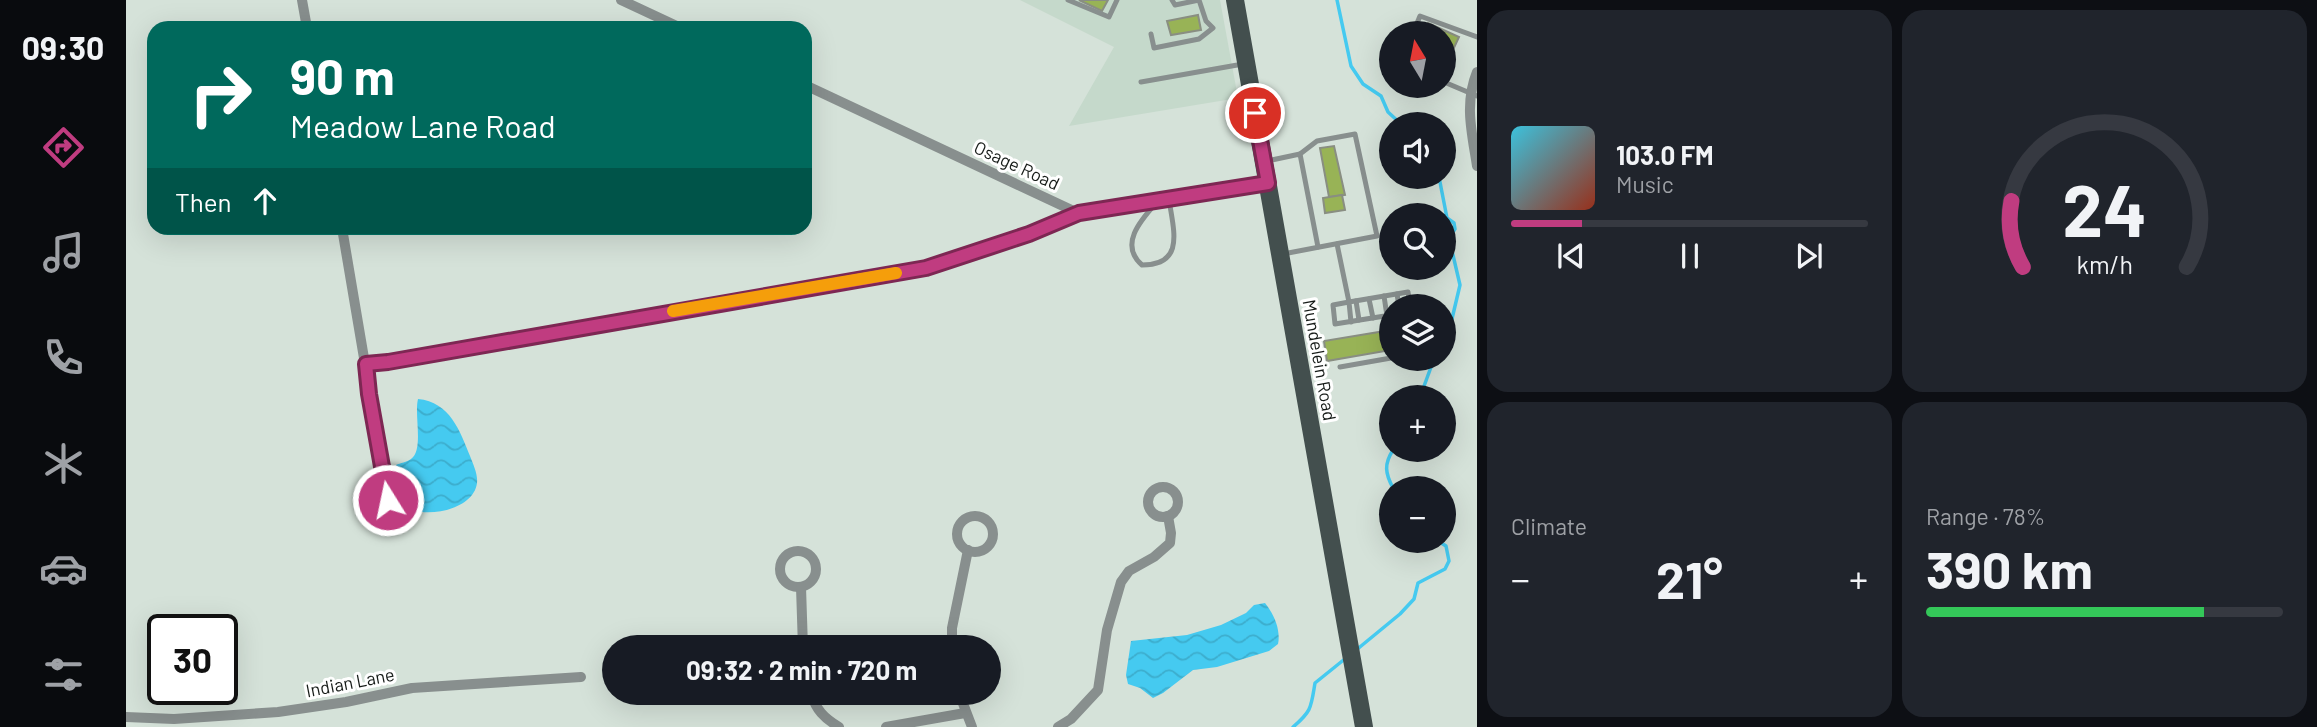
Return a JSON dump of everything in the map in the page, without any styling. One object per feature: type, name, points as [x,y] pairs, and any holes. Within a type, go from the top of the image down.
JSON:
[{"type":"main road","name":"Mundelein Road","points":[[1235,0],[1364,727]]},
{"type":"street","points":[[302,0],[306,21]]},
{"type":"street","points":[[621,0],[666,21]]},
{"type":"street","points":[[1477,72],[1469,118],[1477,166]]},
{"type":"street","name":"Osage Road","points":[[812,88],[1079,213]]},
{"type":"street","points":[[366,364],[926,268],[1029,234],[1079,213],[1268,183]]},
{"type":"street","points":[[343,235],[388,500]]},
{"type":"street","points":[[1058,727],[1072,719],[1098,690],[1107,630],[1121,582],[1129,571],[1154,557],[1170,543],[1168,516]]},
{"type":"street","points":[[952,635],[968,550]]},
{"type":"street","points":[[800,587],[802,635]]},
{"type":"street","name":"Indian Lane","points":[[126,717],[174,719],[278,712],[346,702],[411,688],[581,677]]},
{"type":"street","points":[[816,705],[824,717],[839,727]]},
{"type":"street","points":[[963,705],[972,727]]},
{"type":"street","points":[[886,727],[965,713]]},
{"type":"lane","points":[[1068,0],[1106,17],[1112,15],[1117,0]]},
{"type":"lane","points":[[1151,34],[1154,48],[1199,40],[1213,28],[1206,22],[1199,0],[1175,5],[1172,0]]},
{"type":"lane","points":[[1418,21],[1420,16],[1434,21]]},
{"type":"lane","points":[[1456,29],[1477,37]]},
{"type":"lane","points":[[1141,82],[1246,64]]},
{"type":"lane","points":[[1456,87],[1473,95]]},
{"type":"lane","points":[[1264,162],[1300,154],[1317,141],[1355,134],[1377,236],[1280,254]]},
{"type":"lane","points":[[1300,154],[1318,247]]},
{"type":"lane","points":[[1164,200],[1175,240],[1171,253],[1166,260],[1154,265],[1142,265],[1134,259],[1130,249],[1132,238],[1142,218],[1164,200]]},
{"type":"lane","points":[[1337,244],[1352,322]]},
{"type":"lane","points":[[1397,294],[1408,294]]},
{"type":"lane","points":[[1379,297],[1333,305],[1335,324],[1379,317]]},
{"type":"lane","points":[[1369,299],[1373,318]]},
{"type":"lane","points":[[1356,301],[1359,320]]},
{"type":"lane","points":[[1340,367],[1379,360]]},
{"type":"shaded area","points":[[1020,0],[1220,0],[1238,98],[1069,126],[1114,47]]},
{"type":"water","points":[[418,399],[438,406],[452,419],[477,476],[474,492],[469,499],[451,509],[431,512],[413,510],[405,496],[396,465],[411,459],[417,448]]},
{"type":"water","points":[[1265,603],[1274,617],[1279,633],[1278,644],[1269,651],[1217,667],[1193,670],[1153,698],[1140,688],[1128,684],[1126,675],[1131,641],[1187,635],[1221,625],[1246,613],[1254,605]]},
{"type":"building","points":[[1079,0],[1108,0],[1102,11]]},
{"type":"building","points":[[1198,15],[1201,30],[1171,35],[1167,21]]},
{"type":"building","points":[[1334,146],[1345,195],[1329,197],[1320,148]]},
{"type":"building","points":[[1342,195],[1345,210],[1325,213],[1323,198]]},
{"type":"building","points":[[1379,332],[1379,352],[1327,361],[1324,341]]},
{"type":"waterway","points":[[1337,0],[1351,66],[1363,84],[1381,96],[1388,112]]},
{"type":"waterway","points":[[1441,189],[1447,218],[1454,223],[1455,229],[1449,238],[1460,285],[1456,302]]},
{"type":"waterway","points":[[1424,385],[1430,371]]},
{"type":"waterway","points":[[1388,462],[1388,476]]},
{"type":"waterway","points":[[1355,651],[1414,599],[1418,583],[1445,569],[1449,561],[1447,553]]},
{"type":"waterway","points":[[1293,727],[1310,708],[1315,683],[1346,658]]},
{"type":"slow traffic","points":[[673,311],[896,273]]},
{"type":"route","points":[[388,500],[366,364],[926,268],[1029,234],[1079,213],[1268,183],[1255,113]]}]
